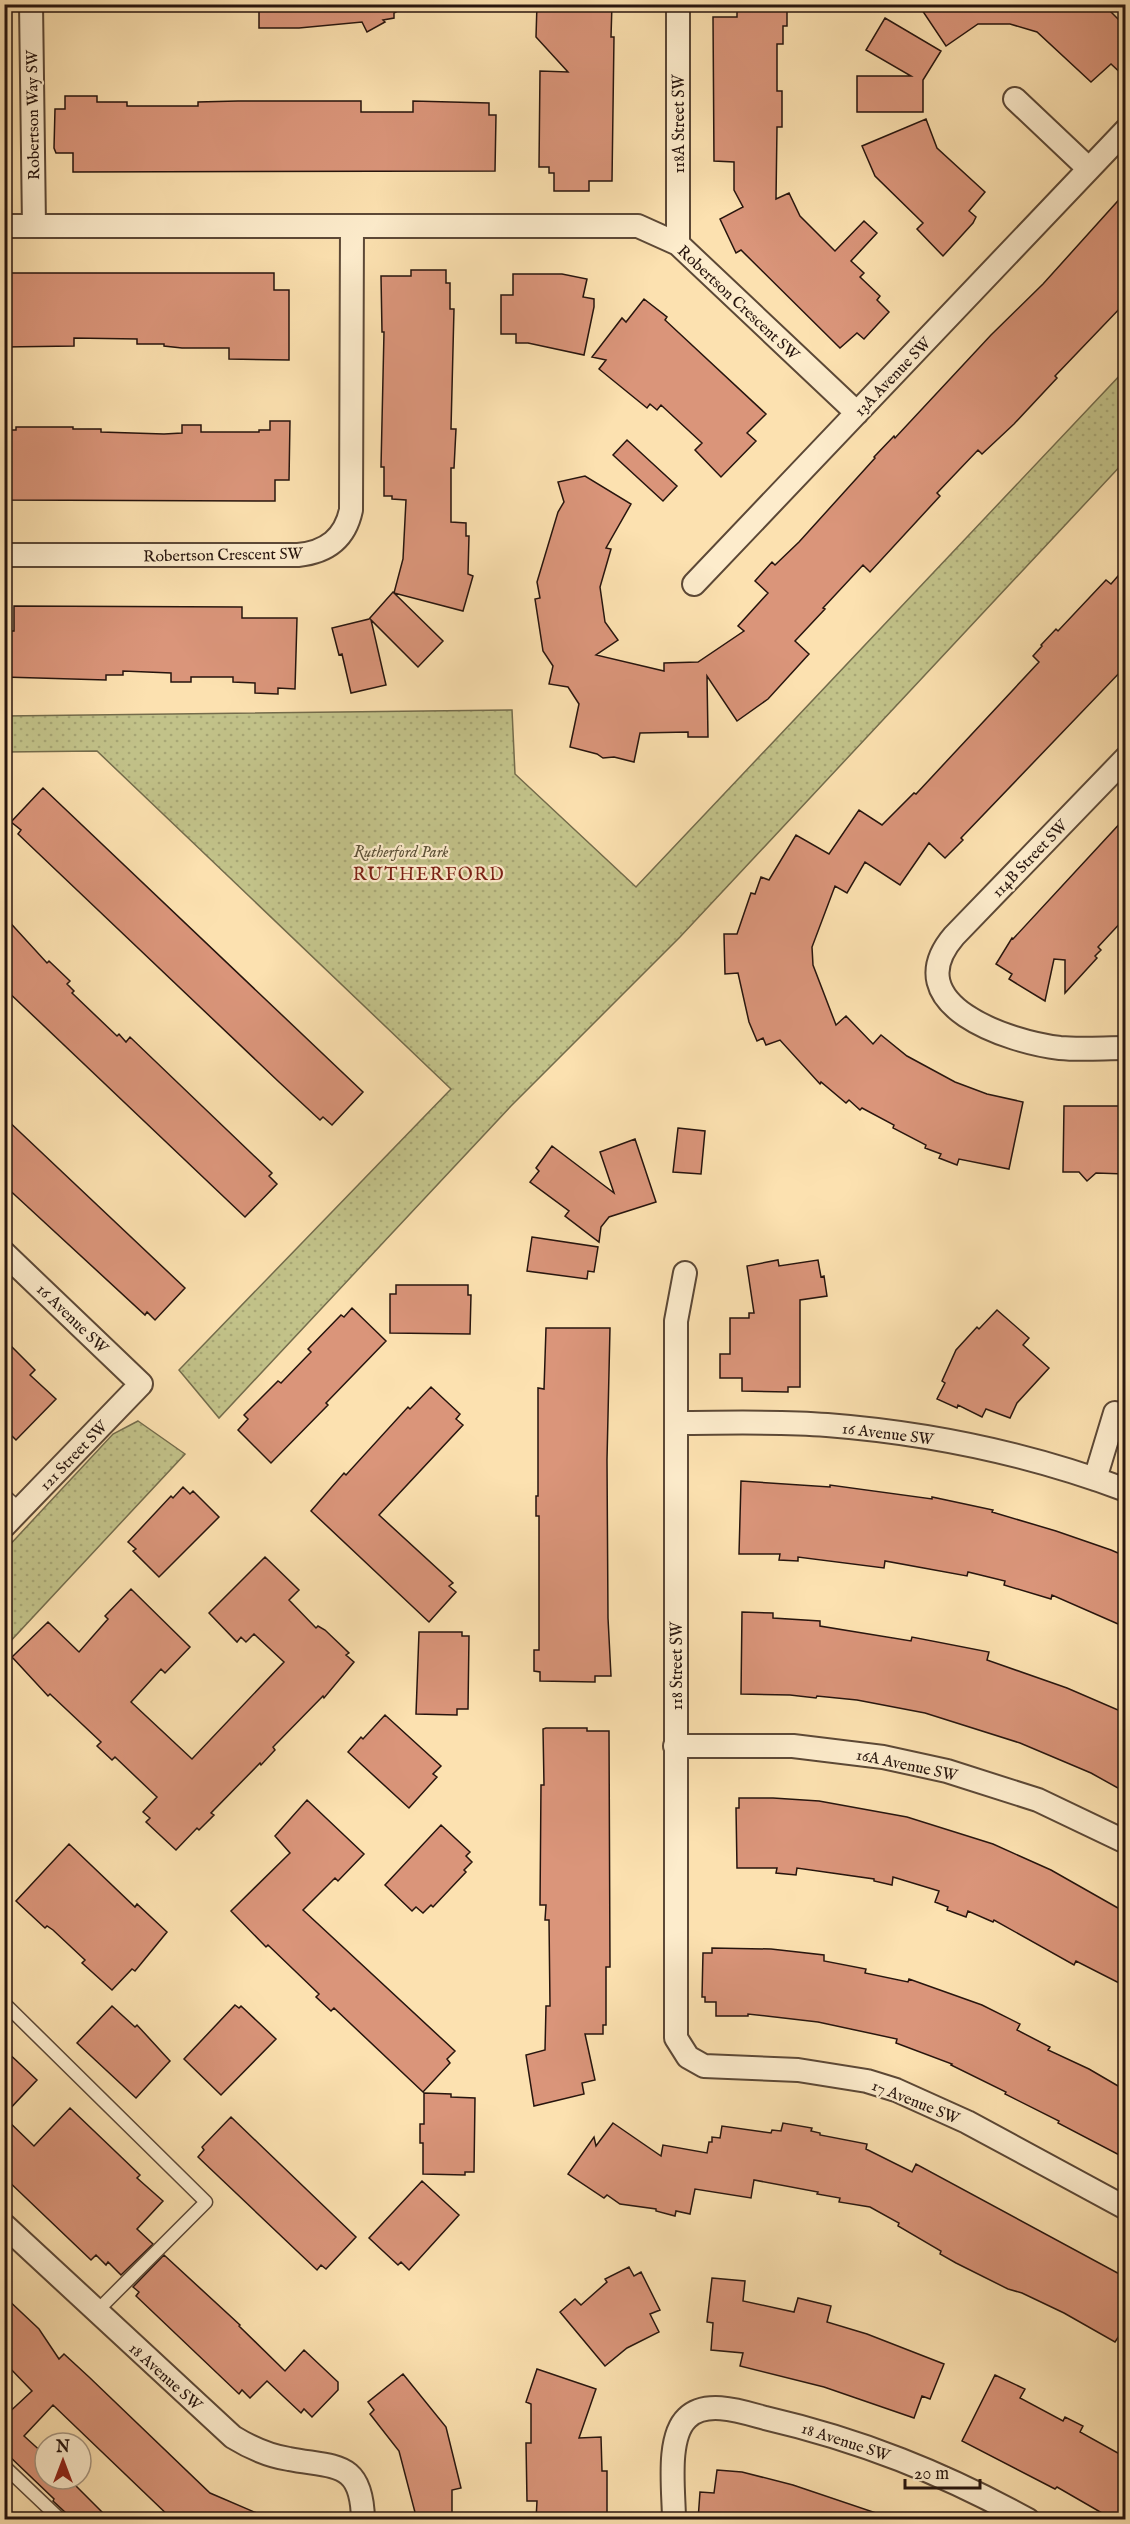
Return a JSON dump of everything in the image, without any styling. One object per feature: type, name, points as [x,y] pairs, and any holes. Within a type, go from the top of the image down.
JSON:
[{"type":"street","name":"Robertson Way SW","points":[[30,4],[34,226]]},
{"type":"street","name":"118A Street SW","points":[[678,4],[678,244]]},
{"type":"street","points":[[1015,99],[1089,169]]},
{"type":"street","name":"13A Avenue SW","points":[[694,584],[1125,130]]},
{"type":"street","name":"Robertson Crescent SW","points":[[4,226],[621,224],[638,226],[654,231],[678,244],[857,413]]},
{"type":"street","name":"Robertson Crescent SW","points":[[4,555],[298,555],[320,551],[336,540],[348,524],[351,510],[352,226]]},
{"type":"street","name":"114B Street SW","points":[[1125,758],[954,936],[944,947],[938,962],[938,980],[948,1001],[986,1028],[1034,1044],[1063,1048],[1125,1048]]},
{"type":"street","name":"16 Avenue SW","points":[[4,1253],[141,1384]]},
{"type":"street","name":"118 Street SW","points":[[685,1273],[676,1321],[675,2029],[680,2047],[688,2056]]},
{"type":"street","name":"121 Street SW","points":[[4,1526],[12,1502],[141,1384]]},
{"type":"street","points":[[1095,1479],[1115,1413]]},
{"type":"street","name":"16 Avenue SW","points":[[676,1424],[790,1424],[895,1432],[990,1450],[1095,1479],[1125,1490]]},
{"type":"street","name":"16A Avenue SW","points":[[675,1746],[793,1746],[894,1759],[947,1771],[1038,1800],[1125,1842]]},
{"type":"street","name":"17 Avenue SW","points":[[688,2056],[704,2066],[798,2070],[867,2081],[896,2090],[967,2122],[1125,2208]]},
{"type":"street","name":"18 Avenue SW","points":[[4,2225],[233,2437],[248,2446],[275,2456],[335,2466],[354,2478],[361,2499],[363,2520]]},
{"type":"street","name":"18 Avenue SW","points":[[674,2520],[674,2450],[681,2424],[688,2416],[712,2408],[731,2410],[857,2442],[952,2480],[1028,2520]]},
{"type":"lane","points":[[4,2003],[206,2202],[96,2312]]},
{"type":"lane","points":[[4,2466],[61,2520]]},
{"type":"green space","name":"Rutherford Park","points":[[1125,370],[1125,461],[680,937],[511,1106],[219,1418],[179,1370],[451,1089],[97,751],[5,752],[5,716],[512,710],[515,774],[636,887]]},
{"type":"green space","points":[[138,1421],[185,1454],[5,1647],[5,1550],[113,1434]]},
{"type":"building","points":[[259,4],[410,4],[394,13],[394,18],[383,20],[385,22],[367,32],[362,22],[299,28],[259,28]]},
{"type":"building","points":[[537,4],[612,4],[611,37],[614,37],[612,181],[589,181],[589,191],[554,191],[554,173],[549,173],[549,167],[539,167],[540,71],[568,72],[536,37]]},
{"type":"building","points":[[918,4],[1103,4],[1125,26],[1125,77],[1111,64],[1091,82],[1037,32],[1010,24],[978,24],[946,46]]},
{"type":"building","points":[[737,7],[787,7],[787,26],[783,26],[783,44],[777,44],[777,91],[782,91],[782,127],[777,127],[776,199],[789,193],[800,216],[835,251],[864,221],[877,233],[851,261],[864,273],[860,277],[880,296],[877,300],[889,312],[864,339],[857,333],[840,348],[741,250],[736,253],[720,219],[743,207],[734,190],[734,162],[714,161],[713,17],[737,17]]},
{"type":"building","points":[[885,18],[941,51],[923,80],[923,112],[857,112],[857,76],[911,76],[866,50]]},
{"type":"building","points":[[65,96],[97,96],[97,102],[127,102],[127,106],[198,106],[198,102],[238,101],[361,101],[361,112],[413,112],[413,101],[489,103],[489,115],[496,115],[495,171],[73,172],[73,153],[56,153],[54,148],[55,109],[65,109]]},
{"type":"building","points":[[926,119],[937,148],[985,192],[969,211],[976,217],[973,223],[943,256],[917,229],[923,223],[875,176],[862,146]]},
{"type":"building","points":[[1125,193],[1125,303],[1055,376],[1057,378],[1014,424],[982,454],[978,450],[937,493],[940,496],[870,572],[863,565],[823,608],[825,609],[795,641],[809,654],[768,699],[737,721],[707,676],[708,737],[688,737],[688,732],[640,733],[634,762],[614,757],[603,758],[597,754],[570,747],[579,704],[568,687],[549,684],[553,666],[543,651],[535,599],[540,598],[537,582],[558,512],[564,502],[558,482],[585,476],[631,504],[606,548],[611,549],[600,587],[605,622],[618,640],[596,655],[664,671],[664,663],[698,662],[744,631],[738,626],[768,593],[755,581],[772,562],[775,565],[799,542],[874,457],[1043,284]]},
{"type":"building","points":[[411,270],[446,270],[446,283],[450,283],[450,309],[454,309],[451,429],[456,429],[454,468],[451,468],[451,522],[466,523],[466,536],[469,536],[468,574],[473,576],[463,611],[394,593],[403,559],[406,500],[384,496],[384,467],[381,467],[384,332],[382,332],[381,276],[411,276]]},
{"type":"building","points":[[4,273],[274,273],[274,290],[289,290],[289,360],[229,359],[229,348],[182,348],[164,346],[164,344],[137,344],[137,339],[74,338],[74,346],[4,347]]},
{"type":"building","points":[[513,274],[562,274],[587,279],[583,297],[594,299],[594,307],[584,355],[528,343],[516,343],[516,334],[501,334],[501,295],[513,295]]},
{"type":"building","points":[[644,299],[667,317],[665,320],[766,414],[747,433],[756,441],[721,477],[695,450],[702,443],[661,405],[657,410],[650,404],[647,408],[599,369],[606,360],[592,357],[622,318],[626,322]]},
{"type":"building","points":[[270,421],[290,421],[289,480],[275,480],[275,501],[4,500],[4,430],[16,430],[16,427],[73,427],[73,429],[101,429],[101,432],[164,434],[182,433],[182,425],[201,425],[201,432],[259,432],[259,430],[270,430]]},
{"type":"building","points":[[627,440],[677,486],[663,501],[613,455]]},
{"type":"building","points":[[1125,568],[1125,667],[961,838],[963,840],[945,858],[929,843],[900,885],[865,862],[847,893],[835,886],[812,947],[813,965],[836,1025],[846,1016],[873,1044],[881,1035],[907,1056],[955,1082],[987,1094],[1023,1102],[1009,1169],[959,1159],[957,1165],[939,1158],[941,1154],[925,1148],[926,1145],[893,1128],[894,1125],[862,1108],[860,1110],[849,1100],[846,1103],[821,1082],[820,1084],[780,1040],[766,1045],[763,1038],[757,1041],[749,1022],[738,973],[725,974],[724,934],[737,934],[751,893],[755,894],[761,877],[769,880],[796,835],[829,854],[859,810],[882,825],[914,793],[916,794],[1039,662],[1033,656],[1041,645],[1056,629],[1058,631],[1106,580],[1111,584]]},
{"type":"building","points":[[393,592],[443,641],[418,667],[371,620],[386,685],[351,693],[342,654],[339,655],[332,628],[369,619]]},
{"type":"building","points":[[14,606],[242,607],[242,618],[297,618],[295,689],[278,688],[278,694],[255,693],[255,683],[233,682],[233,677],[191,677],[191,682],[171,682],[171,673],[123,671],[123,675],[106,675],[106,680],[4,677],[4,631],[14,631]]},
{"type":"building","points":[[43,788],[363,1092],[332,1125],[323,1117],[320,1120],[18,834],[21,830],[11,822]]},
{"type":"building","points":[[1125,818],[1125,918],[1098,947],[1101,950],[1095,956],[1097,958],[1065,993],[1065,960],[1054,959],[1045,1001],[1009,979],[1012,974],[996,964],[1012,938]]},
{"type":"building","points":[[4,916],[47,963],[49,961],[70,981],[67,984],[74,991],[72,993],[117,1036],[119,1034],[126,1042],[130,1037],[272,1173],[269,1176],[277,1184],[245,1217],[4,988]]},
{"type":"building","points":[[1064,1106],[1125,1106],[1125,1174],[1096,1173],[1087,1181],[1079,1172],[1063,1172]]},
{"type":"building","points":[[4,1117],[185,1288],[155,1320],[147,1312],[145,1315],[4,1185]]},
{"type":"building","points":[[678,1128],[705,1131],[701,1174],[673,1172]]},
{"type":"building","points":[[635,1139],[656,1202],[609,1217],[601,1227],[599,1242],[565,1216],[569,1211],[530,1182],[539,1171],[536,1168],[552,1146],[614,1193],[600,1152]]},
{"type":"building","points":[[532,1237],[598,1247],[594,1272],[588,1271],[587,1279],[527,1271]]},
{"type":"building","points":[[778,1260],[779,1266],[818,1260],[821,1277],[824,1276],[827,1296],[800,1300],[800,1387],[788,1387],[788,1392],[742,1391],[742,1378],[720,1378],[720,1354],[730,1354],[730,1318],[749,1318],[749,1313],[754,1313],[747,1266]]},
{"type":"building","points":[[396,1285],[468,1285],[468,1295],[471,1295],[470,1334],[390,1333],[390,1294],[396,1294]]},
{"type":"building","points":[[352,1308],[386,1341],[271,1463],[238,1430],[248,1419],[244,1415],[278,1381],[281,1383],[311,1352],[308,1349],[341,1315],[344,1317]]},
{"type":"building","points":[[997,1310],[1029,1338],[1023,1345],[1049,1368],[1017,1403],[1010,1418],[986,1409],[982,1417],[958,1405],[957,1408],[937,1399],[945,1383],[942,1381],[956,1350]]},
{"type":"building","points":[[546,1328],[610,1328],[607,1460],[608,1618],[611,1676],[595,1676],[595,1682],[540,1681],[540,1672],[534,1671],[534,1650],[539,1650],[539,1516],[536,1516],[538,1388],[544,1389]]},
{"type":"building","points":[[4,1339],[35,1370],[30,1375],[56,1399],[16,1440],[4,1428]]},
{"type":"building","points":[[431,1387],[460,1414],[456,1419],[463,1425],[379,1515],[453,1583],[449,1586],[456,1592],[429,1622],[311,1511],[344,1473],[346,1475],[408,1407],[410,1409]]},
{"type":"building","points":[[741,1481],[830,1487],[830,1485],[932,1499],[932,1497],[993,1510],[992,1512],[1111,1550],[1125,1556],[1125,1627],[1052,1595],[1051,1599],[1004,1585],[1005,1581],[968,1572],[967,1576],[885,1561],[884,1568],[798,1557],[798,1561],[779,1560],[780,1554],[739,1554]]},
{"type":"building","points":[[183,1487],[190,1494],[193,1491],[219,1517],[159,1577],[133,1551],[136,1549],[128,1542],[171,1496],[173,1498]]},
{"type":"building","points":[[265,1557],[299,1590],[289,1600],[316,1628],[318,1626],[325,1630],[349,1653],[346,1655],[354,1662],[324,1698],[323,1696],[273,1747],[275,1750],[261,1765],[260,1763],[211,1813],[214,1815],[199,1830],[197,1828],[176,1850],[146,1822],[150,1818],[143,1812],[157,1797],[115,1757],[112,1760],[97,1746],[101,1742],[50,1694],[48,1696],[12,1657],[48,1622],[79,1652],[108,1619],[105,1616],[131,1589],[190,1647],[165,1673],[161,1669],[131,1702],[192,1759],[284,1662],[254,1634],[246,1642],[241,1637],[237,1642],[209,1613]]},
{"type":"building","points":[[742,1612],[773,1613],[773,1618],[820,1621],[820,1626],[911,1641],[912,1637],[989,1652],[987,1660],[1067,1688],[1125,1713],[1125,1792],[1091,1773],[1020,1743],[925,1713],[857,1700],[817,1696],[816,1698],[741,1694]]},
{"type":"building","points":[[419,1632],[462,1632],[462,1636],[469,1636],[468,1709],[457,1709],[457,1715],[416,1714]]},
{"type":"building","points":[[385,1715],[441,1766],[433,1774],[437,1777],[409,1808],[348,1752]]},
{"type":"building","points":[[587,1728],[587,1731],[609,1731],[610,1967],[606,1967],[606,2025],[603,2025],[603,2034],[585,2034],[595,2080],[582,2083],[584,2094],[534,2106],[526,2055],[545,2050],[546,2006],[550,2006],[549,1920],[545,1920],[546,1905],[540,1905],[541,1785],[544,1785],[543,1729]]},
{"type":"building","points":[[739,1798],[819,1801],[907,1817],[993,1844],[1051,1870],[1125,1912],[1125,1986],[1076,1961],[1074,1965],[994,1920],[993,1922],[968,1911],[966,1917],[947,1910],[948,1907],[935,1902],[939,1891],[893,1877],[892,1885],[874,1881],[874,1879],[797,1868],[796,1875],[776,1873],[777,1868],[737,1868],[736,1808],[739,1808]]},
{"type":"building","points":[[307,1800],[364,1854],[338,1881],[335,1878],[303,1910],[455,2051],[447,2059],[450,2063],[423,2092],[334,2008],[331,2011],[316,1997],[319,1994],[268,1945],[266,1947],[231,1911],[290,1853],[275,1836]]},
{"type":"building","points":[[441,1825],[470,1852],[466,1856],[472,1862],[464,1870],[466,1872],[433,1907],[431,1905],[423,1913],[416,1907],[412,1911],[385,1885]]},
{"type":"building","points":[[69,1844],[135,1907],[137,1904],[167,1932],[135,1971],[132,1969],[112,1990],[82,1963],[85,1960],[53,1930],[47,1926],[45,1928],[16,1901]]},
{"type":"building","points":[[712,1948],[771,1949],[824,1955],[824,1961],[866,1969],[865,1973],[908,1982],[909,1979],[982,2005],[1020,2024],[1017,2030],[1050,2047],[1048,2050],[1089,2069],[1125,2090],[1125,2158],[952,2064],[896,2043],[897,2039],[818,2022],[748,2014],[748,2016],[716,2016],[716,2002],[705,2002],[705,1997],[702,1997],[703,1953],[712,1953]]},
{"type":"building","points":[[235,2005],[239,2008],[241,2006],[276,2039],[221,2095],[184,2059]]},
{"type":"building","points":[[112,2006],[135,2027],[137,2025],[170,2061],[136,2098],[77,2043]]},
{"type":"building","points":[[4,2049],[37,2080],[4,2115]]},
{"type":"building","points":[[424,2093],[475,2098],[474,2172],[465,2172],[465,2175],[423,2174],[423,2143],[420,2143],[420,2124],[424,2124]]},
{"type":"building","points":[[70,2108],[140,2175],[137,2178],[163,2201],[137,2229],[153,2244],[121,2275],[108,2262],[106,2265],[96,2255],[91,2260],[4,2177],[4,2117],[34,2146]]},
{"type":"building","points":[[231,2117],[356,2237],[326,2269],[321,2265],[317,2270],[198,2157],[204,2150],[202,2147]]},
{"type":"building","points":[[613,2123],[661,2156],[663,2145],[707,2153],[712,2137],[720,2138],[722,2126],[771,2133],[772,2130],[781,2131],[783,2123],[812,2128],[811,2131],[820,2133],[820,2135],[867,2144],[866,2149],[912,2172],[916,2164],[1125,2277],[1125,2340],[1119,2336],[1115,2342],[1064,2313],[956,2263],[940,2254],[941,2251],[898,2226],[899,2223],[870,2207],[839,2202],[840,2198],[817,2194],[818,2192],[754,2180],[751,2198],[695,2189],[690,2214],[676,2211],[675,2216],[656,2211],[656,2209],[620,2204],[607,2195],[604,2198],[568,2174],[594,2137],[596,2146]]},
{"type":"building","points":[[422,2181],[459,2215],[409,2270],[401,2262],[398,2265],[369,2238]]},
{"type":"building","points":[[164,2255],[240,2325],[285,2371],[304,2350],[338,2382],[338,2390],[312,2417],[304,2409],[301,2413],[267,2381],[250,2398],[242,2390],[239,2394],[136,2296],[139,2292],[133,2287]]},
{"type":"building","points":[[629,2267],[634,2276],[641,2272],[660,2310],[650,2314],[659,2332],[627,2348],[605,2366],[560,2312],[575,2299],[581,2305],[607,2282],[605,2279]]},
{"type":"building","points":[[712,2278],[745,2281],[743,2301],[794,2312],[798,2298],[831,2306],[827,2322],[867,2334],[944,2364],[930,2399],[922,2396],[914,2418],[824,2387],[740,2366],[743,2353],[711,2350],[713,2323],[707,2322]]},
{"type":"building","points":[[4,2296],[39,2329],[59,2359],[64,2354],[210,2493],[273,2520],[173,2520],[93,2443],[93,2431],[80,2431],[53,2405],[24,2436],[33,2444],[33,2479],[7,2454],[4,2457],[4,2417],[32,2391],[4,2362]]},
{"type":"building","points":[[537,2369],[596,2389],[579,2438],[601,2437],[602,2471],[607,2471],[607,2520],[536,2520],[537,2501],[527,2501],[526,2443],[531,2443],[531,2404],[526,2402]]},
{"type":"building","points":[[403,2374],[446,2427],[461,2488],[452,2490],[452,2520],[417,2520],[399,2451],[370,2414],[374,2410],[368,2402]]},
{"type":"building","points":[[995,2375],[1025,2389],[1020,2398],[1063,2421],[1065,2417],[1083,2426],[1080,2432],[1125,2457],[1125,2520],[1114,2520],[1057,2487],[1055,2489],[962,2441]]},
{"type":"building","points":[[717,2470],[742,2472],[793,2485],[885,2516],[885,2520],[698,2520],[700,2492],[714,2493]]},
{"type":"building","points":[[46,2491],[81,2491],[110,2520],[69,2520],[67,2514],[53,2501],[54,2499]]},
{"type":"district","name":"RUTHERFORD","points":[[429,874]]}]
